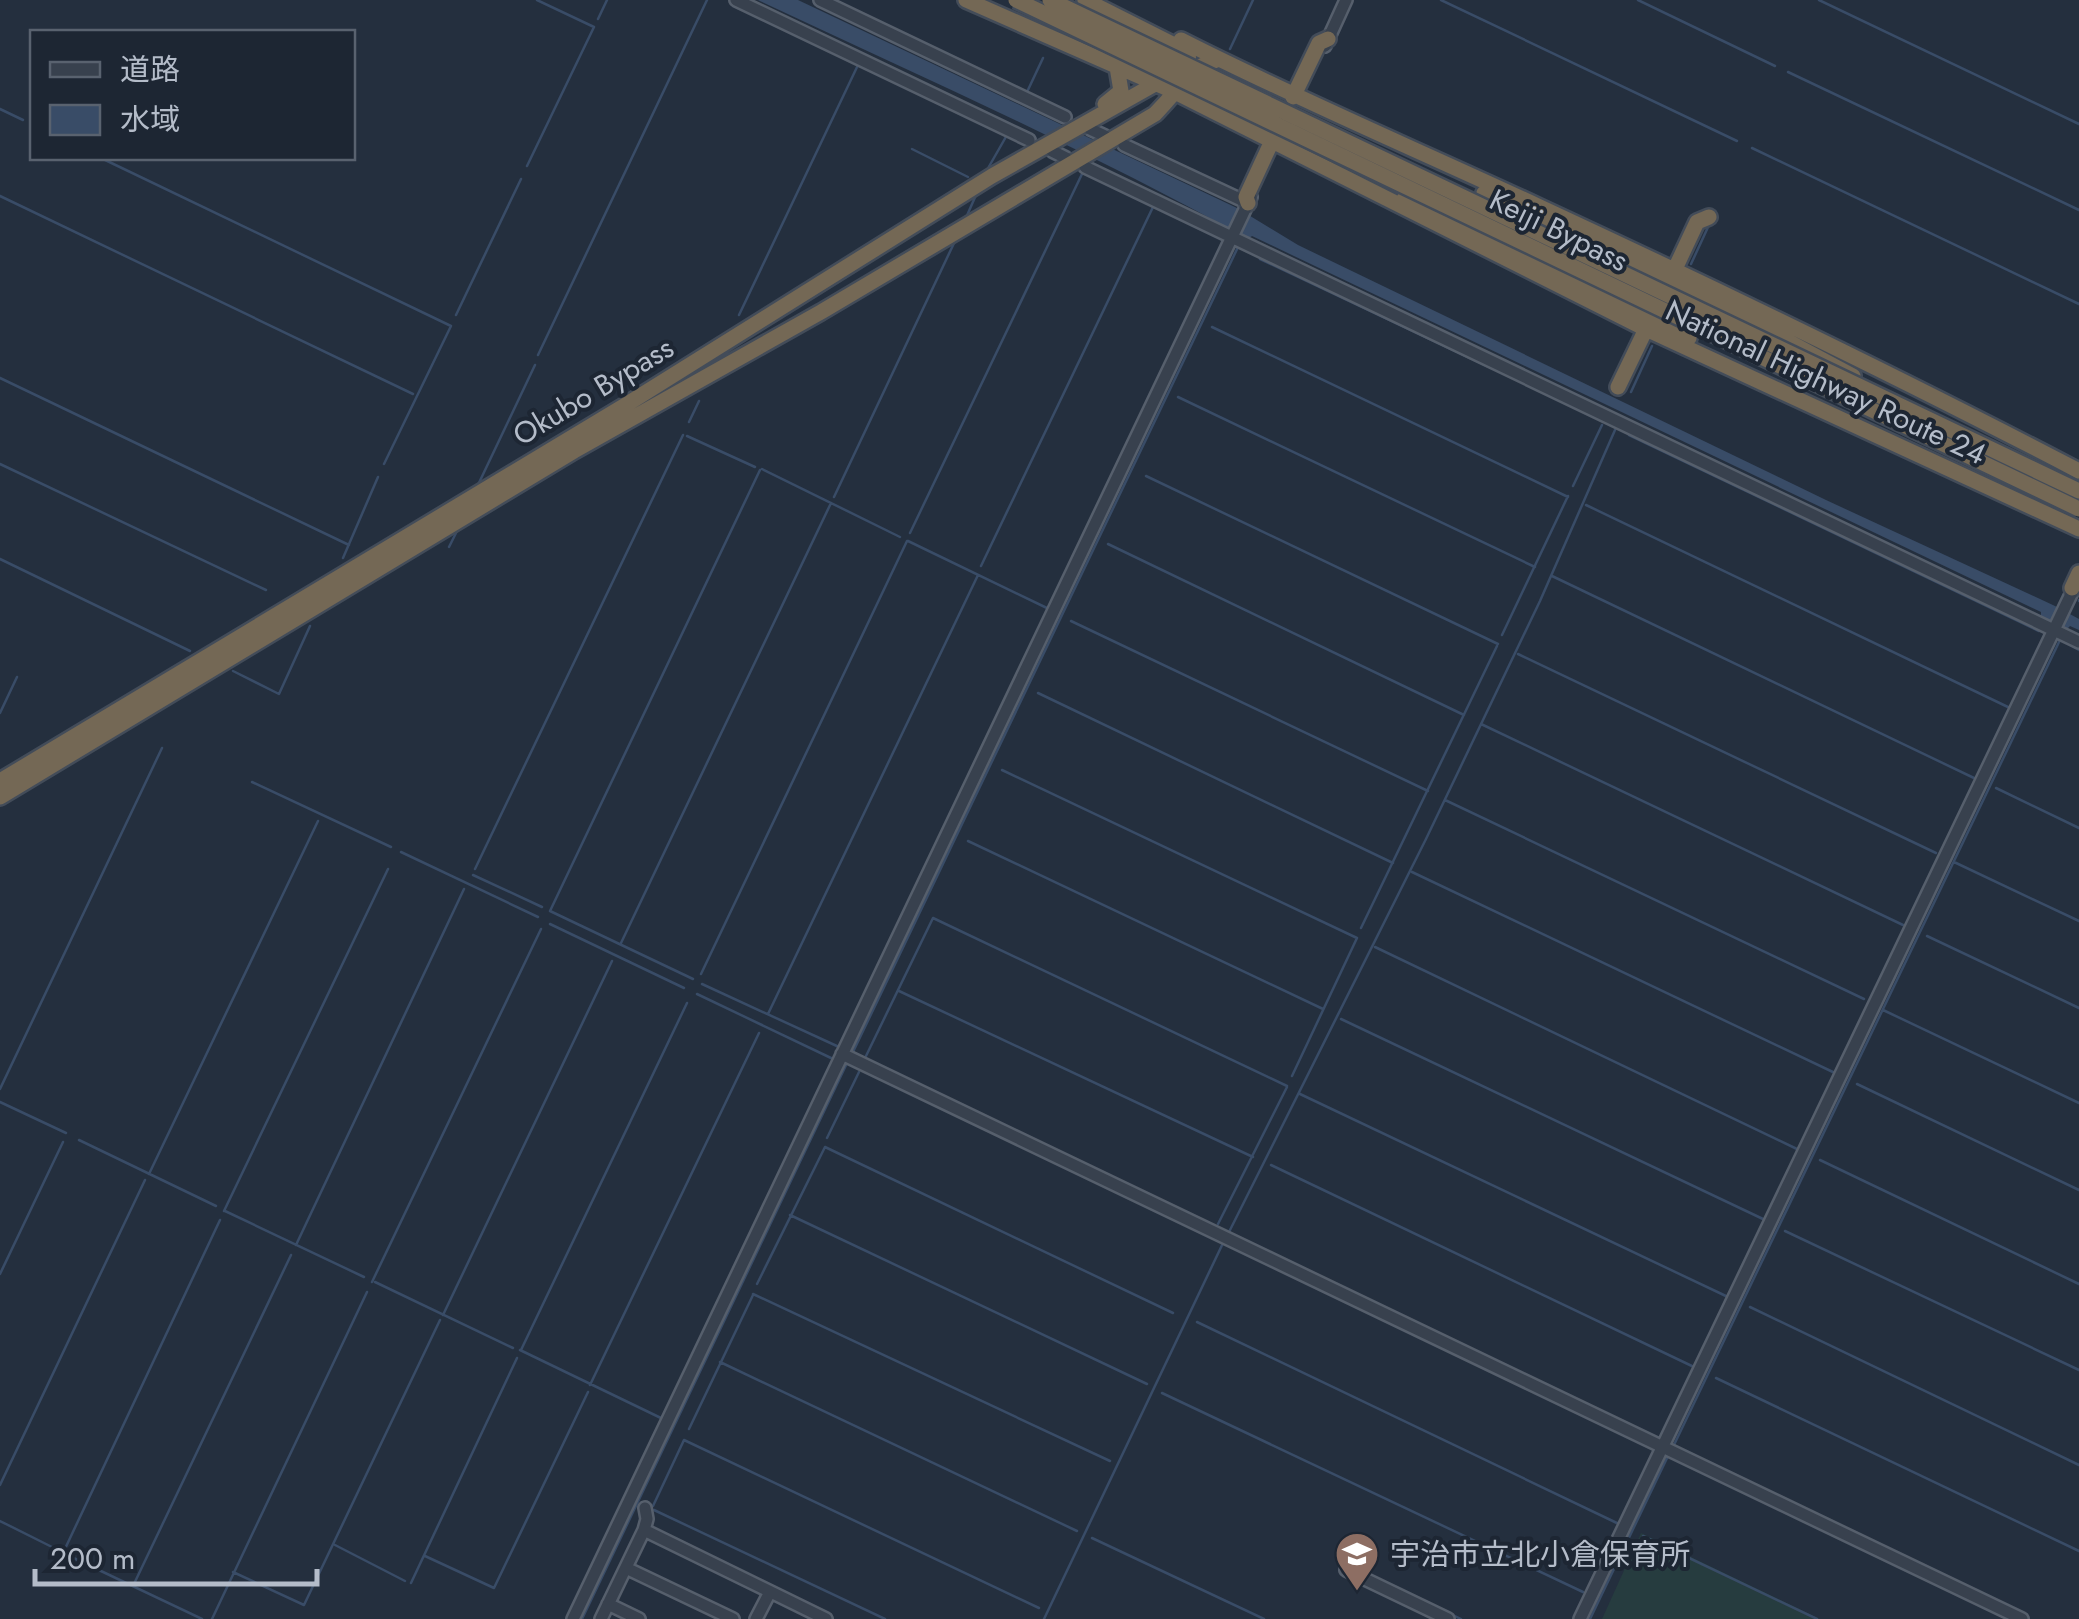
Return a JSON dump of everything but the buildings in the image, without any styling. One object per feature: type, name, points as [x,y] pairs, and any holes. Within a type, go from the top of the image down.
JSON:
[{"type":"highway","name":"National Highway Route 24","points":[[966,0],[1176,92],[1272,147],[1316,164],[1646,330],[2079,529]]},
{"type":"highway","name":"Keiji Bypass","points":[[1016,0],[2079,512]]},
{"type":"highway","name":"Keiji Bypass","points":[[1050,0],[2079,490]]},
{"type":"highway","points":[[1085,0],[1182,47],[1190,57],[1187,70]]},
{"type":"highway","name":"National Highway Route 24","points":[[1100,0],[1219,59],[1299,93],[1325,112],[1539,206],[1905,380],[2079,471]]},
{"type":"highway","points":[[1299,93],[1319,43],[1328,40]]},
{"type":"highway","name":"Okubo Bypass","points":[[337,586],[1076,125],[1156,84],[1219,59]]},
{"type":"highway","points":[[1076,125],[1121,91],[1117,67]]},
{"type":"highway","name":"Okubo Bypass","points":[[0,797],[128,712],[467,508],[1112,141],[1155,114],[1176,92],[1187,70]]},
{"type":"highway","points":[[1155,114],[1170,108],[1197,110],[1374,194]]},
{"type":"highway","points":[[1325,112],[1436,170],[1709,300],[1982,444]]},
{"type":"highway","points":[[1247,206],[1246,196],[1272,147]]},
{"type":"highway","points":[[1316,164],[1420,206],[1969,472],[2079,512]]},
{"type":"highway","points":[[1674,271],[1697,222],[1709,217]]},
{"type":"highway","points":[[1621,388],[1646,330]]},
{"type":"highway","name":"Okubo Bypass","points":[[0,781],[128,712]]},
{"type":"street","points":[[736,0],[1233,234],[2064,635]]},
{"type":"street","points":[[573,1619],[811,1135],[1247,206],[820,0]]},
{"type":"street","points":[[1328,40],[1346,0]]},
{"type":"street","points":[[1580,1619],[1629,1534],[2064,635],[2064,606],[2077,581]]},
{"type":"street","points":[[847,1057],[2022,1619]]},
{"type":"street","points":[[601,1619],[644,1530],[645,1508]]},
{"type":"street","points":[[644,1530],[826,1619]]},
{"type":"street","points":[[626,1568],[733,1619]]},
{"type":"street","points":[[1346,1570],[1448,1619]]},
{"type":"street","points":[[756,1619],[770,1592]]},
{"type":"street","points":[[608,1604],[639,1619]]},
{"type":"street","points":[[1412,1619],[1418,1605]]},
{"type":"green space","points":[[1641,1533],[1820,1619],[1602,1619]]},
{"type":"water","points":[[758,0],[798,0],[1237,208],[1298,245],[2055,606],[2079,619],[2079,630],[2070,626],[2067,629],[2041,616],[2041,612],[1252,236],[1248,239],[1067,145]]},
{"type":"waterway","points":[[527,166],[594,27],[537,0]]},
{"type":"waterway","points":[[598,19],[607,0]]},
{"type":"waterway","points":[[538,355],[707,0]]},
{"type":"waterway","points":[[1230,49],[1253,0]]},
{"type":"waterway","points":[[1441,0],[1737,141]]},
{"type":"waterway","points":[[1638,0],[1775,66]]},
{"type":"waterway","points":[[1819,0],[2079,124]]},
{"type":"waterway","points":[[1027,92],[1043,58]]},
{"type":"waterway","points":[[739,315],[858,65]]},
{"type":"waterway","points":[[1788,72],[2079,210]]},
{"type":"waterway","points":[[0,109],[23,120]]},
{"type":"waterway","points":[[987,170],[1007,135]]},
{"type":"waterway","points":[[1752,148],[2079,304]]},
{"type":"waterway","points":[[912,149],[968,177]]},
{"type":"waterway","points":[[105,160],[451,326],[384,464]]},
{"type":"waterway","points":[[910,533],[1082,174]]},
{"type":"waterway","points":[[456,315],[521,179]]},
{"type":"waterway","points":[[965,220],[976,195]]},
{"type":"waterway","points":[[0,196],[413,394]]},
{"type":"waterway","points":[[981,566],[1153,207]]},
{"type":"waterway","points":[[1691,264],[1709,225]]},
{"type":"waterway","points":[[834,497],[955,241]]},
{"type":"waterway","points":[[852,1054],[1239,245]]},
{"type":"waterway","points":[[1260,259],[1487,366]]},
{"type":"waterway","points":[[1212,327],[1568,497]]},
{"type":"waterway","points":[[1631,392],[1652,346]]},
{"type":"waterway","points":[[477,487],[535,365]]},
{"type":"waterway","points":[[0,378],[349,545]]},
{"type":"waterway","points":[[1178,397],[1535,567]]},
{"type":"waterway","points":[[689,422],[699,401]]},
{"type":"waterway","points":[[1573,486],[1602,425]]},
{"type":"waterway","points":[[1228,1234],[1426,839],[1540,601],[1615,430]]},
{"type":"waterway","points":[[475,869],[683,435]]},
{"type":"waterway","points":[[1629,435],[2039,631]]},
{"type":"waterway","points":[[687,436],[755,467]]},
{"type":"waterway","points":[[0,464],[266,590]]},
{"type":"waterway","points":[[762,469],[900,537]]},
{"type":"waterway","points":[[693,979],[550,911],[760,470]]},
{"type":"waterway","points":[[1146,476],[1498,644]]},
{"type":"waterway","points":[[343,558],[378,477]]},
{"type":"waterway","points":[[1502,635],[1568,496]]},
{"type":"waterway","points":[[621,943],[831,503]]},
{"type":"waterway","points":[[1586,505],[2010,708]]},
{"type":"waterway","points":[[449,547],[457,531]]},
{"type":"waterway","points":[[701,974],[907,541]]},
{"type":"waterway","points":[[908,541],[1049,609]]},
{"type":"waterway","points":[[1108,544],[1464,715]]},
{"type":"waterway","points":[[0,559],[190,651]]},
{"type":"waterway","points":[[768,1014],[978,575]]},
{"type":"waterway","points":[[1552,576],[1974,778]]},
{"type":"waterway","points":[[1071,621],[1428,791]]},
{"type":"waterway","points":[[233,671],[279,694],[310,626]]},
{"type":"waterway","points":[[1672,1449],[2060,640]]},
{"type":"waterway","points":[[1361,928],[1497,646]]},
{"type":"waterway","points":[[2072,646],[2079,650]]},
{"type":"waterway","points":[[1518,654],[1936,853]]},
{"type":"waterway","points":[[0,713],[17,677]]},
{"type":"waterway","points":[[1038,693],[1393,863]]},
{"type":"waterway","points":[[1481,724],[1903,925]]},
{"type":"waterway","points":[[0,1089],[162,748]]},
{"type":"waterway","points":[[1002,770],[1357,938]]},
{"type":"waterway","points":[[252,782],[391,847]]},
{"type":"waterway","points":[[1996,788],[2079,828]]},
{"type":"waterway","points":[[1445,800],[1864,999]]},
{"type":"waterway","points":[[149,1174],[318,821]]},
{"type":"waterway","points":[[968,841],[1323,1009]]},
{"type":"waterway","points":[[401,852],[538,917]]},
{"type":"waterway","points":[[1954,862],[2079,921]]},
{"type":"waterway","points":[[224,1211],[388,869]]},
{"type":"waterway","points":[[1412,872],[1835,1073]]},
{"type":"waterway","points":[[473,875],[542,907]]},
{"type":"waterway","points":[[296,1245],[464,889]]},
{"type":"waterway","points":[[866,1056],[933,918],[1287,1086]]},
{"type":"waterway","points":[[550,924],[684,988]]},
{"type":"waterway","points":[[372,1282],[541,929]]},
{"type":"waterway","points":[[1927,936],[2079,1008]]},
{"type":"waterway","points":[[1292,1076],[1357,938]]},
{"type":"waterway","points":[[1375,947],[1797,1149]]},
{"type":"waterway","points":[[443,1315],[612,961]]},
{"type":"waterway","points":[[702,984],[839,1047],[845,1036]]},
{"type":"waterway","points":[[899,991],[1253,1157]]},
{"type":"waterway","points":[[697,994],[831,1058]]},
{"type":"waterway","points":[[521,1350],[687,1003]]},
{"type":"waterway","points":[[1883,1010],[2079,1103]]},
{"type":"waterway","points":[[1341,1019],[1763,1219]]},
{"type":"waterway","points":[[590,1385],[759,1033]]},
{"type":"waterway","points":[[582,1619],[848,1061]]},
{"type":"waterway","points":[[860,1069],[1084,1176]]},
{"type":"waterway","points":[[827,1138],[859,1072]]},
{"type":"waterway","points":[[1857,1084],[2079,1190]]},
{"type":"waterway","points":[[1218,1224],[1287,1087]]},
{"type":"waterway","points":[[1300,1094],[1728,1297]]},
{"type":"waterway","points":[[0,1102],[66,1133]]},
{"type":"waterway","points":[[79,1140],[216,1206]]},
{"type":"waterway","points":[[0,1274],[63,1142]]},
{"type":"waterway","points":[[825,1147],[1173,1313]]},
{"type":"waterway","points":[[757,1284],[825,1147]]},
{"type":"waterway","points":[[1820,1160],[2079,1284]]},
{"type":"waterway","points":[[1271,1165],[1694,1367]]},
{"type":"waterway","points":[[0,1485],[145,1180]]},
{"type":"waterway","points":[[225,1211],[364,1277]]},
{"type":"waterway","points":[[790,1215],[1147,1384]]},
{"type":"waterway","points":[[63,1553],[220,1220]]},
{"type":"waterway","points":[[1785,1231],[2079,1370]]},
{"type":"waterway","points":[[1044,1619],[1224,1241]]},
{"type":"waterway","points":[[1232,1247],[1325,1292]]},
{"type":"waterway","points":[[133,1586],[291,1255]]},
{"type":"waterway","points":[[375,1282],[513,1348]]},
{"type":"waterway","points":[[212,1619],[367,1292]]},
{"type":"waterway","points":[[753,1294],[1110,1461]]},
{"type":"waterway","points":[[689,1429],[753,1295]]},
{"type":"waterway","points":[[1750,1307],[2079,1465]]},
{"type":"waterway","points":[[233,1572],[304,1605],[440,1320]]},
{"type":"waterway","points":[[1197,1322],[1619,1524]]},
{"type":"waterway","points":[[520,1350],[663,1419]]},
{"type":"waterway","points":[[411,1583],[517,1358]]},
{"type":"waterway","points":[[720,1362],[1077,1531]]},
{"type":"waterway","points":[[1716,1378],[2079,1551]]},
{"type":"waterway","points":[[425,1556],[494,1588],[588,1392]]},
{"type":"waterway","points":[[1162,1393],[1583,1592]]},
{"type":"waterway","points":[[684,1440],[1039,1608]]},
{"type":"waterway","points":[[653,1506],[684,1440]]},
{"type":"waterway","points":[[1590,1619],[1668,1456]]},
{"type":"waterway","points":[[654,1510],[885,1619]]},
{"type":"waterway","points":[[0,1521],[56,1549]]},
{"type":"waterway","points":[[1643,1536],[1817,1619]]},
{"type":"waterway","points":[[1092,1538],[1264,1619]]},
{"type":"waterway","points":[[335,1545],[405,1581]]},
{"type":"waterway","points":[[63,1553],[202,1619]]},
{"type":"waterway","points":[[1350,1565],[1461,1619]]},
{"type":"place","name":"宇治市立北小倉保育所","points":[[1357,1592]]}]
